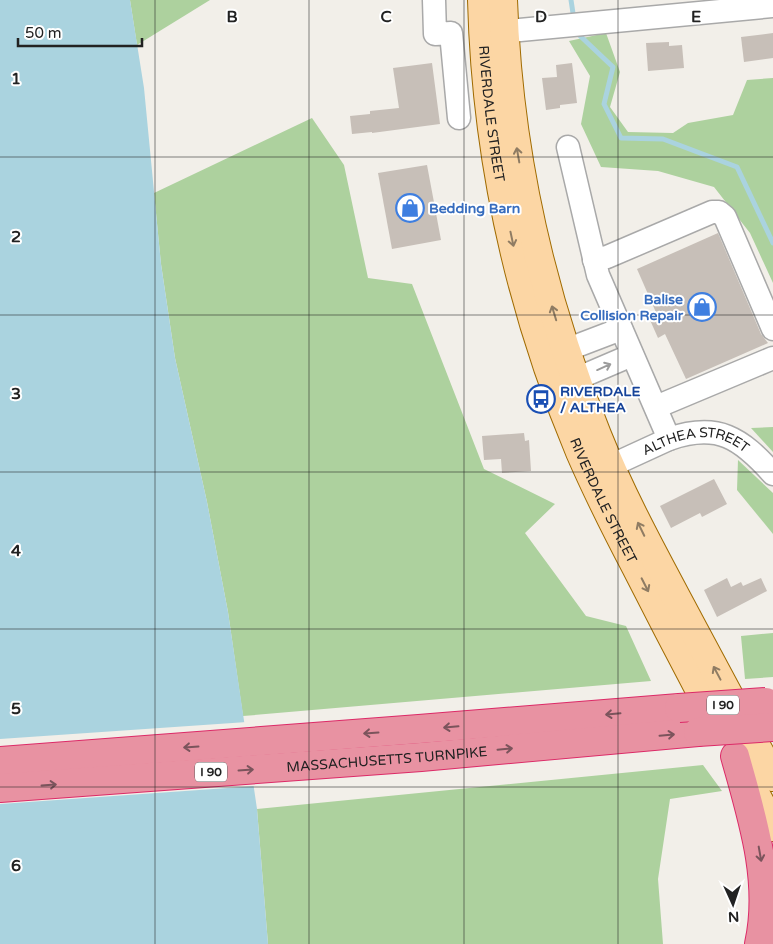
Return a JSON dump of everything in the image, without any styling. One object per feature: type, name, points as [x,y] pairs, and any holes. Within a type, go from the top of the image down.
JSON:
[{"type":"highway","name":"MASSACHUSETTS TURNPIKE","points":[[0,761],[419,730],[680,708],[771,710]]},
{"type":"highway","name":"MASSACHUSETTS TURNPIKE","points":[[0,788],[421,756],[698,732],[771,710]]},
{"type":"highway","points":[[735,756],[754,823],[763,872],[764,920],[759,944]]},
{"type":"main road","name":"RIVERDALE STREET","points":[[482,0],[494,32],[512,109],[526,204],[540,263],[566,350],[597,435],[602,501],[773,827]]},
{"type":"main road","name":"RIVERDALE STREET","points":[[503,0],[494,32],[487,77],[497,157],[516,258],[550,373],[581,453],[601,470],[656,559],[773,777]]},
{"type":"street","points":[[434,0],[435,34],[451,33],[459,118]]},
{"type":"street","points":[[494,32],[773,6]]},
{"type":"street","points":[[455,79],[487,77]]},
{"type":"street","points":[[568,147],[598,275],[669,438]]},
{"type":"street","points":[[594,260],[607,257],[712,212],[719,212],[725,217],[773,329]]},
{"type":"street","points":[[566,350],[621,329]]},
{"type":"street","points":[[576,379],[632,355]]},
{"type":"street","points":[[656,407],[773,358]]},
{"type":"street","name":"ALTHEA STREET","points":[[601,470],[669,438],[697,432],[713,432],[728,436],[745,447],[773,474]]},
{"type":"green space","points":[[130,0],[210,0],[137,45]]},
{"type":"green space","points":[[606,33],[620,72],[610,107],[628,132],[673,133],[688,123],[733,115],[747,80],[773,78],[773,283],[750,233],[714,187],[658,171],[601,167],[581,124],[590,76],[569,41]]},
{"type":"green space","points":[[312,118],[344,165],[368,278],[412,284],[484,469],[555,504],[525,533],[586,616],[626,626],[651,681],[243,716],[228,612],[207,502],[175,358],[161,264],[154,193]]},
{"type":"green space","points":[[773,427],[773,452],[751,428]]},
{"type":"green space","points":[[738,460],[773,493],[773,534],[737,490]]},
{"type":"green space","points":[[773,633],[773,677],[745,679],[741,636]]},
{"type":"green space","points":[[703,765],[722,791],[670,799],[658,879],[663,944],[268,944],[257,809]]},
{"type":"water","points":[[0,0],[130,0],[144,88],[161,264],[175,358],[207,502],[228,612],[257,809],[268,944],[0,944]]},
{"type":"pier","points":[[247,722],[256,786],[0,804],[0,739]]},
{"type":"building","points":[[773,33],[773,58],[744,62],[741,37]]},
{"type":"building","points":[[669,42],[669,46],[682,45],[684,68],[648,71],[646,43]]},
{"type":"building","points":[[432,63],[440,124],[352,134],[350,116],[370,114],[370,111],[399,108],[393,68]]},
{"type":"building","points":[[572,63],[577,103],[560,105],[560,108],[546,110],[542,78],[557,77],[556,65]]},
{"type":"building","points":[[427,165],[441,240],[392,249],[378,173]]},
{"type":"building","points":[[718,233],[761,334],[768,343],[686,379],[665,334],[658,338],[650,320],[658,317],[637,269]]},
{"type":"building","points":[[524,433],[525,441],[529,440],[531,471],[502,473],[501,459],[484,460],[482,436]]},
{"type":"building","points":[[714,479],[727,504],[702,517],[700,513],[671,528],[660,506]]},
{"type":"building","points":[[727,578],[731,587],[741,582],[743,586],[761,578],[767,591],[717,617],[704,590]]},
{"type":"waterway","points":[[571,0],[574,20]]},
{"type":"waterway","points":[[576,31],[613,67],[604,104],[621,138],[663,139],[737,167],[773,243]]},
{"type":"place","name":"Bedding Barn","points":[[410,208]]},
{"type":"place","name":"Balise Collision Repair","points":[[702,307]]},
{"type":"place","name":"RIVERDALE / ALTHEA","points":[[541,399]]}]
